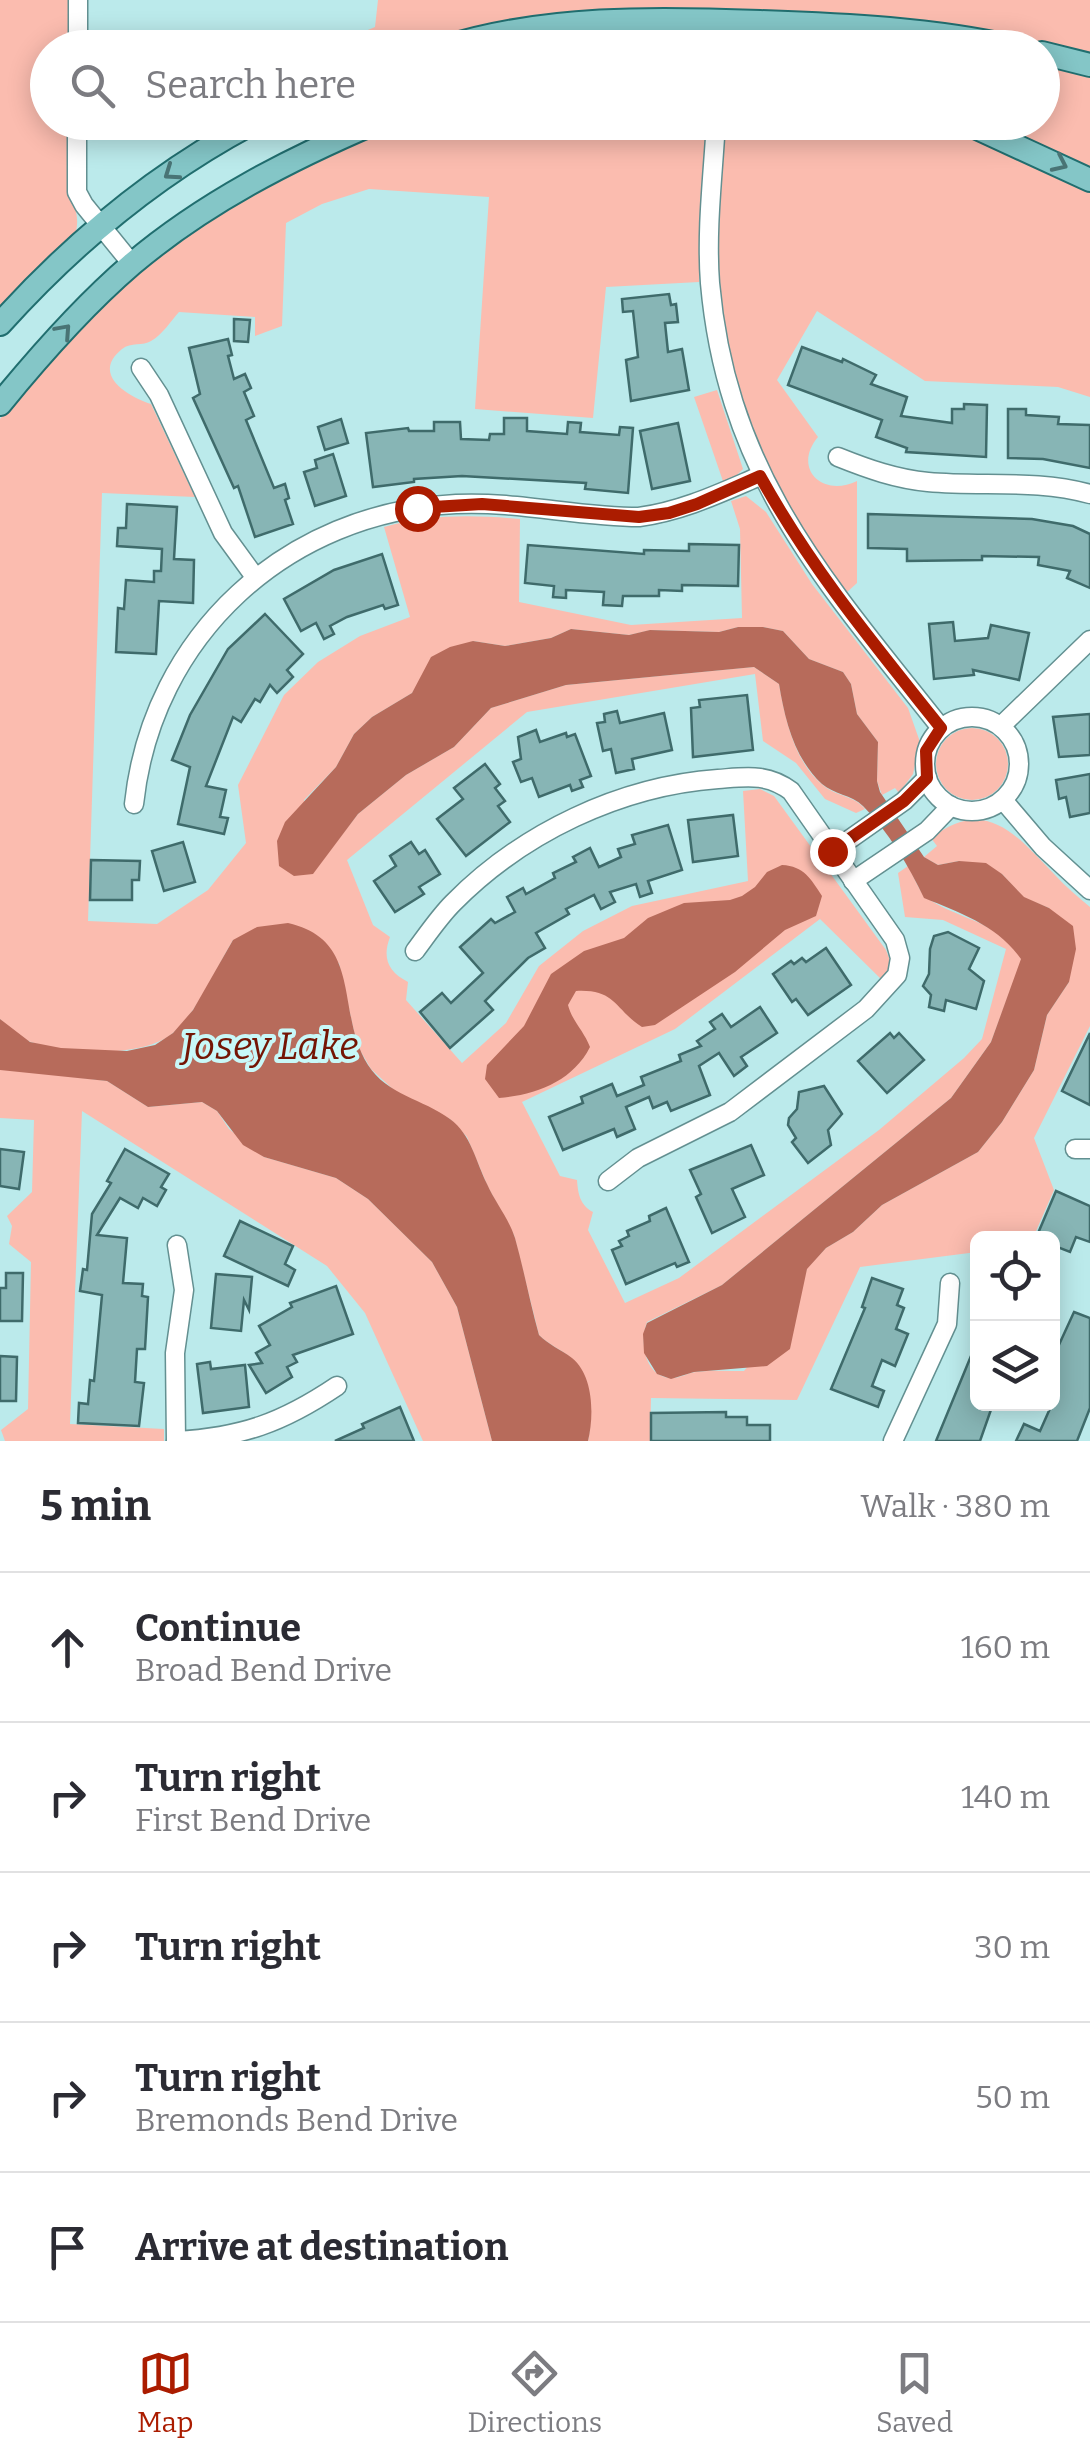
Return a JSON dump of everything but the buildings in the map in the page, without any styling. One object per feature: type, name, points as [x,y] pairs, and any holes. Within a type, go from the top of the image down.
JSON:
[{"type":"main road","points":[[528,30],[625,20],[914,30]]},
{"type":"main road","points":[[1060,58],[1090,66]]},
{"type":"main road","points":[[0,324],[61,260],[101,225],[177,168],[224,140]]},
{"type":"main road","points":[[0,404],[89,303],[132,264],[255,180],[339,140]]},
{"type":"main road","points":[[1003,140],[1090,180]]},
{"type":"street","points":[[78,0],[78,30]]},
{"type":"street","points":[[721,21],[721,30]]},
{"type":"street","points":[[77,140],[78,192],[132,264]]},
{"type":"street","points":[[715,140],[710,282],[728,382],[760,476],[822,578],[941,728]]},
{"type":"street","points":[[141,368],[159,395],[223,534],[255,577]]},
{"type":"street","points":[[838,457],[902,479],[1056,485],[1090,494]]},
{"type":"street","points":[[134,804],[145,744],[168,685],[206,630],[255,577],[336,529],[417,508],[482,504],[639,517],[697,504],[760,476]]},
{"type":"street","points":[[1001,726],[1090,640]]},
{"type":"street","points":[[965,716],[985,718],[1001,726],[1017,749],[1019,767],[1014,786],[1003,800],[978,811],[952,806],[941,799],[927,778],[926,751],[941,728],[965,716]]},
{"type":"street","points":[[415,950],[451,905],[488,871],[538,836],[593,809],[695,781],[762,776],[790,791],[895,940],[900,958],[897,975],[866,1009],[730,1112],[638,1158],[608,1181]]},
{"type":"street","points":[[832,851],[904,801],[927,778]]},
{"type":"street","points":[[1003,800],[1043,846],[1090,890]]},
{"type":"street","points":[[854,881],[927,832],[952,806]]},
{"type":"street","points":[[177,1245],[184,1290],[176,1353],[176,1441],[220,1438],[264,1426],[302,1409],[337,1386]]},
{"type":"street","points":[[893,1441],[947,1324],[950,1284]]},
{"type":"shaded area","points":[[0,0],[69,0],[71,30],[30,30],[30,140],[68,140],[68,180],[77,220],[75,235],[0,310]]},
{"type":"shaded area","points":[[378,0],[1090,0],[1090,56],[1060,49],[1060,30],[962,30],[821,13],[754,10],[618,10],[549,14],[469,30],[368,30],[375,27]]},
{"type":"shaded area","points":[[1060,68],[1090,75],[1090,174],[1018,140],[1060,140]]},
{"type":"shaded area","points":[[361,140],[705,140],[699,282],[606,287],[593,418],[475,409],[489,197],[369,189],[322,204],[286,223],[282,326],[255,336],[255,317],[179,312],[155,338],[122,349],[113,359],[111,376],[124,390],[151,404],[195,497],[102,493],[88,921],[157,924],[208,890],[246,843],[238,785],[284,695],[318,662],[360,636],[410,617],[384,527],[452,517],[520,519],[519,602],[631,625],[742,618],[740,529],[731,501],[746,496],[766,512],[812,584],[908,708],[920,742],[913,774],[899,793],[895,788],[882,795],[877,781],[878,742],[857,714],[851,684],[843,672],[809,659],[783,631],[738,627],[719,632],[651,630],[629,635],[571,629],[551,638],[505,646],[473,641],[421,679],[412,693],[372,717],[354,734],[336,767],[304,800],[326,855],[358,814],[406,775],[454,747],[491,708],[566,685],[754,667],[779,684],[792,739],[805,765],[829,789],[865,809],[856,813],[825,799],[796,763],[763,741],[755,674],[527,712],[347,860],[373,925],[390,937],[387,958],[391,969],[408,982],[406,1000],[462,1063],[506,1023],[539,966],[583,931],[632,906],[748,881],[743,791],[760,789],[774,796],[886,950],[891,963],[882,980],[820,919],[675,1029],[522,1102],[560,1176],[577,1180],[580,1199],[593,1212],[588,1230],[625,1303],[679,1278],[879,1130],[982,1039],[1006,949],[943,920],[905,917],[898,873],[908,866],[928,899],[989,928],[1022,959],[991,1042],[951,1098],[722,1285],[647,1322],[646,1358],[664,1377],[702,1371],[744,1371],[797,1306],[807,1268],[826,1248],[853,1232],[882,1205],[978,1152],[1034,1070],[1047,1015],[1069,982],[1049,908],[1024,898],[1002,874],[959,861],[938,865],[924,857],[937,846],[931,838],[969,820],[1000,826],[1090,907],[1090,1026],[1034,1138],[1054,1190],[1036,1231],[970,1231],[970,1253],[860,1267],[797,1400],[651,1398],[650,1441],[588,1441],[590,1409],[582,1374],[571,1358],[539,1335],[514,1235],[467,1137],[450,1119],[396,1092],[371,1069],[357,1045],[339,963],[233,940],[199,1000],[174,1032],[126,1050],[64,1050],[46,1046],[23,1038],[0,1019],[0,419],[86,323],[133,280],[182,240],[290,173]]},
{"type":"shaded area","points":[[723,140],[980,140],[1009,151],[1090,193],[1090,397],[1058,387],[925,381],[817,311],[777,380],[818,437],[808,459],[815,477],[832,486],[857,481],[857,583],[845,594],[779,492],[746,417],[725,340],[720,300]]},
{"type":"shaded area","points":[[717,390],[743,469],[725,487],[694,397]]},
{"type":"shaded area","points":[[972,728],[997,739],[1008,764],[997,789],[972,800],[947,789],[936,764],[947,739]]},
{"type":"shaded area","points":[[0,1070],[107,1081],[148,1107],[202,1102],[217,1111],[229,1129],[264,1157],[336,1178],[368,1199],[432,1262],[457,1307],[492,1441],[423,1441],[365,1313],[327,1266],[82,1111],[70,1424],[164,1429],[164,1441],[5,1441],[1,1430],[28,1409],[31,1262],[9,1244],[12,1226],[7,1216],[32,1192],[34,1120],[0,1118]]},
{"type":"water","points":[[738,627],[783,631],[809,659],[843,672],[851,684],[857,714],[878,742],[880,792],[924,857],[938,865],[959,861],[986,863],[1024,897],[1049,908],[1073,926],[1076,949],[1069,982],[1047,1015],[1034,1070],[978,1152],[882,1205],[853,1232],[826,1248],[807,1269],[790,1349],[767,1366],[694,1372],[671,1379],[657,1374],[644,1353],[647,1323],[722,1285],[951,1098],[991,1042],[1021,959],[990,929],[924,898],[897,849],[872,816],[859,802],[826,787],[812,774],[792,738],[779,684],[754,667],[566,685],[491,708],[454,747],[406,775],[358,814],[313,874],[294,876],[279,866],[277,841],[285,822],[336,767],[354,734],[372,717],[412,693],[431,657],[450,647],[473,641],[505,646],[551,638],[571,629],[629,635],[650,630],[719,632]]},
{"type":"water","points":[[782,865],[801,871],[822,896],[816,916],[785,930],[735,972],[655,1025],[642,1027],[599,993],[576,991],[568,1005],[590,1047],[583,1059],[540,1090],[499,1098],[485,1079],[487,1065],[524,1026],[551,974],[584,951],[624,938],[648,918],[684,903],[742,896],[767,872]]},
{"type":"water","name":"Josey Lake","points":[[288,923],[312,932],[328,945],[338,962],[358,1045],[376,1075],[395,1090],[450,1119],[468,1140],[515,1238],[539,1335],[572,1358],[585,1375],[591,1408],[588,1441],[492,1441],[457,1307],[432,1262],[368,1199],[336,1178],[264,1157],[243,1145],[217,1111],[202,1102],[148,1107],[107,1081],[0,1070],[0,1019],[30,1042],[61,1048],[127,1051],[155,1045],[173,1033],[193,1010],[233,940],[257,927]]},
{"type":"route","points":[[417,508],[482,504],[639,517],[697,504],[760,476],[822,578],[941,728],[926,751],[927,778],[904,801],[832,851]]}]
